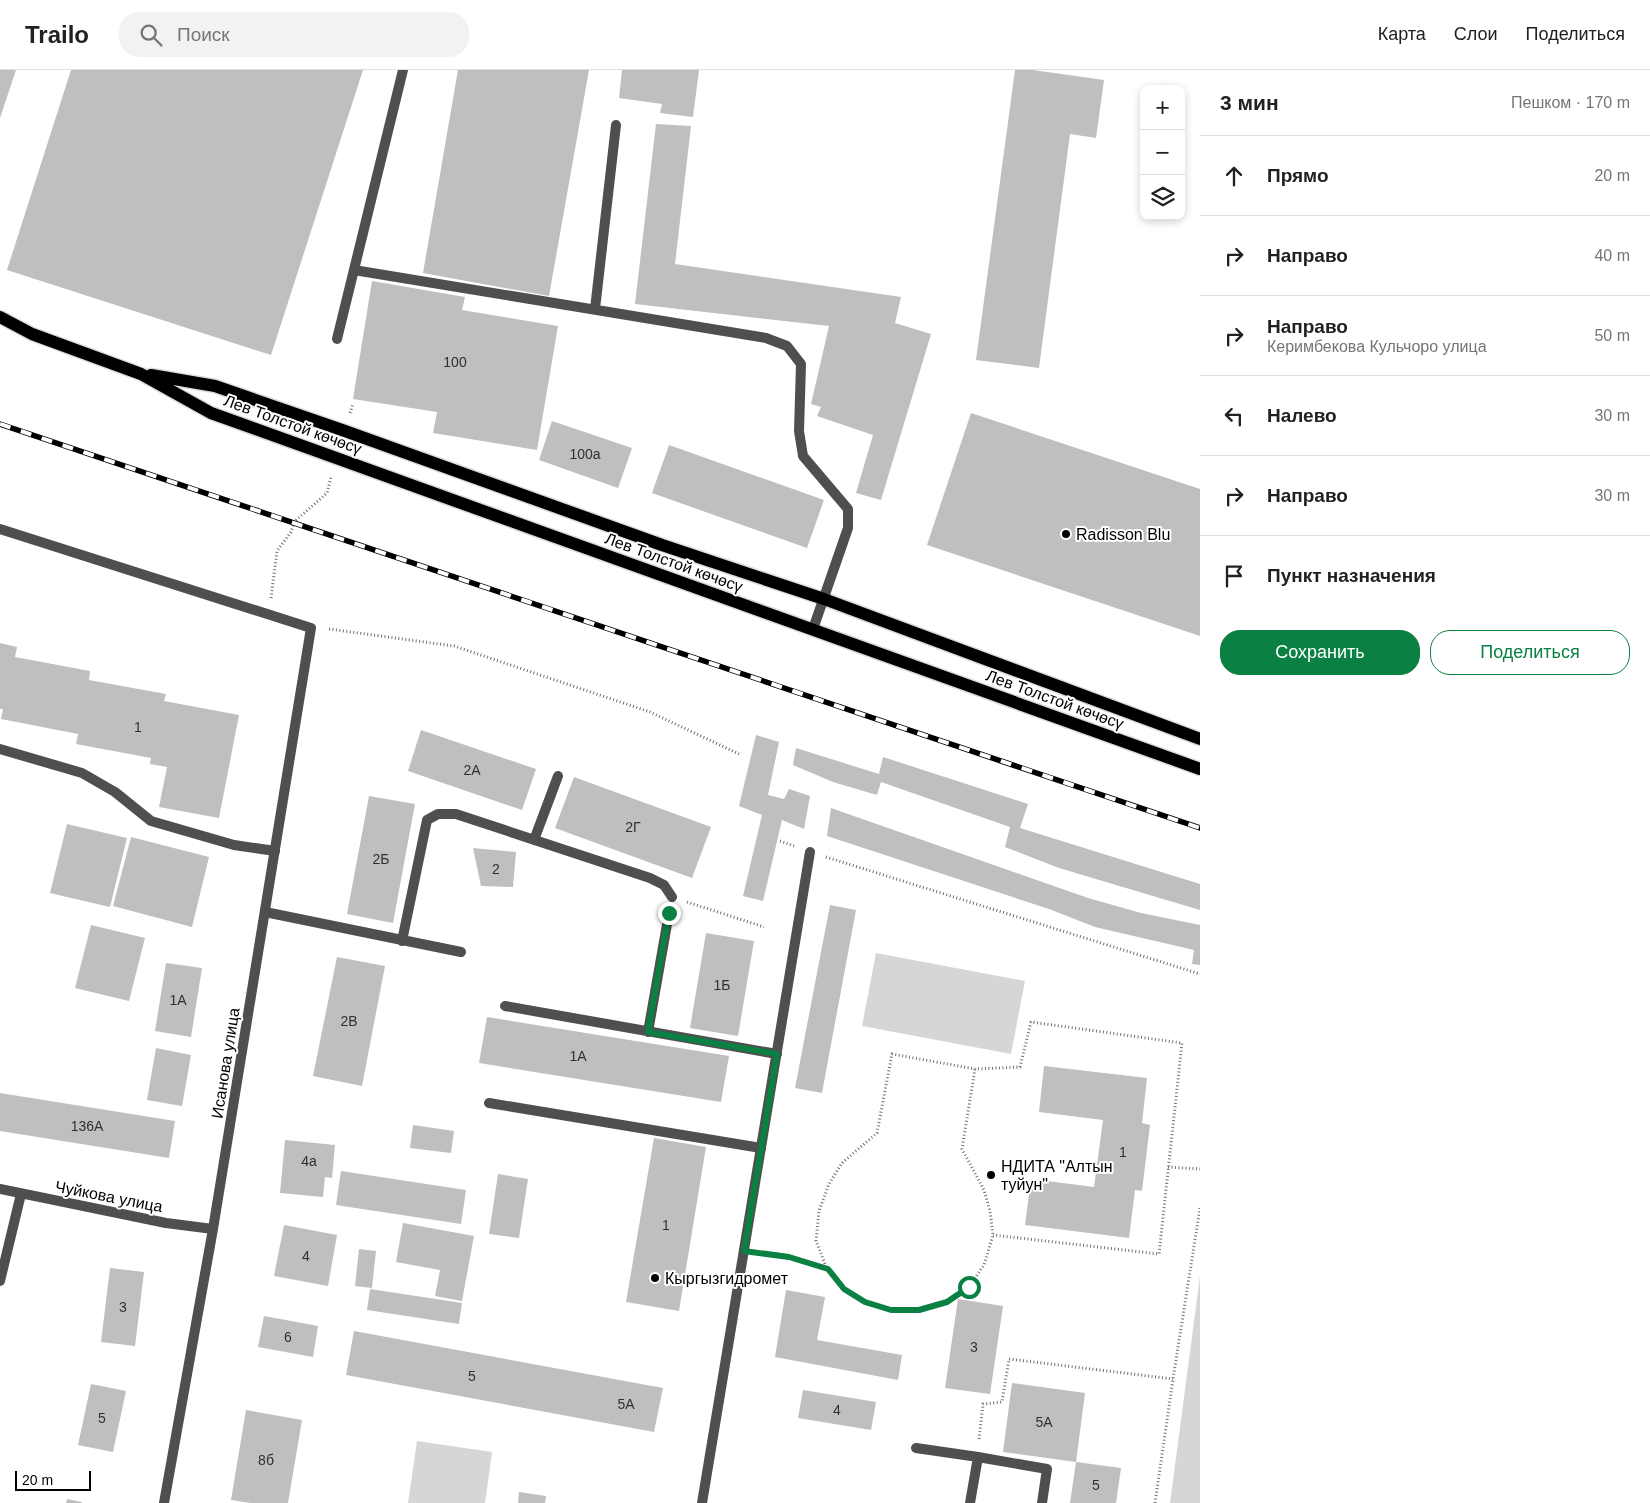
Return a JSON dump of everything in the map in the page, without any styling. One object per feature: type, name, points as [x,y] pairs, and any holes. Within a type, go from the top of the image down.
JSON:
[{"type":"main road","name":"Лев Толстой көчөсү","points":[[0,317],[32,334],[141,374],[211,413],[1200,769]]},
{"type":"main road","name":"Лев Толстой көчөсү","points":[[141,374],[215,386],[345,430],[662,545],[824,599],[1200,739]]},
{"type":"street","points":[[337,339],[403,70]]},
{"type":"street","points":[[595,309],[616,125]]},
{"type":"street","points":[[354,270],[766,338],[787,346],[801,364],[799,431],[804,456],[848,508],[848,528],[814,629]]},
{"type":"street","points":[[0,529],[311,628]]},
{"type":"street","name":"Исанова улица","points":[[164,1503],[213,1229],[311,628]]},
{"type":"street","points":[[0,749],[82,773],[115,792],[150,821],[234,844],[275,850]]},
{"type":"street","points":[[534,840],[558,776]]},
{"type":"street","points":[[402,941],[427,820],[438,814],[456,814],[650,878],[664,886],[672,897]]},
{"type":"street","points":[[702,1503],[810,852]]},
{"type":"street","points":[[265,912],[461,952]]},
{"type":"street","points":[[648,1032],[669,913]]},
{"type":"street","points":[[505,1006],[777,1054]]},
{"type":"street","points":[[489,1103],[761,1148]]},
{"type":"street","name":"Чуйкова улица","points":[[0,1188],[21,1194],[166,1223],[213,1229]]},
{"type":"street","points":[[0,1281],[21,1194]]},
{"type":"street","points":[[916,1448],[1048,1469],[1042,1503]]},
{"type":"street","points":[[970,1503],[978,1457]]},
{"type":"path","points":[[345,430],[353,404]]},
{"type":"path","points":[[270,600],[277,551],[291,532],[294,522],[327,493],[337,457]]},
{"type":"path","points":[[311,628],[334,629],[454,646],[650,712],[739,754]]},
{"type":"path","points":[[810,852],[1200,974]]},
{"type":"path","points":[[672,897],[764,927]]},
{"type":"path","points":[[975,1069],[962,1149],[984,1190],[990,1211],[993,1235],[984,1265],[969,1287],[947,1302],[919,1310],[891,1310],[865,1302],[844,1289],[828,1269],[816,1241],[820,1211],[829,1184],[842,1163],[877,1133],[892,1054],[975,1069],[1020,1067],[1031,1022],[1182,1043],[1159,1254],[993,1235]]},
{"type":"path","points":[[1168,1167],[1200,1170]]},
{"type":"path","points":[[1155,1503],[1200,1208]]},
{"type":"path","points":[[744,1251],[789,1257],[828,1269]]},
{"type":"path","points":[[978,1457],[983,1404],[1002,1402],[1009,1359],[1173,1379]]},
{"type":"shaded area","points":[[876,953],[1025,981],[1011,1054],[862,1026]]},
{"type":"shaded area","points":[[1200,1276],[1200,1503],[1170,1503]]},
{"type":"shaded area","points":[[417,1441],[492,1452],[485,1503],[408,1503]]},
{"type":"building","points":[[0,70],[16,70],[0,118]]},
{"type":"building","points":[[71,70],[363,70],[271,355],[7,270]]},
{"type":"building","points":[[458,70],[589,70],[549,296],[423,273]]},
{"type":"building","points":[[622,70],[699,70],[693,117],[660,113],[662,104],[619,98]]},
{"type":"building","points":[[1015,70],[1033,70],[1104,80],[1096,138],[1070,134],[1039,368],[976,360]]},
{"type":"building","points":[[656,124],[691,126],[675,264],[901,297],[895,323],[931,334],[881,500],[856,493],[873,435],[817,416],[821,407],[811,404],[829,326],[635,304]]},
{"type":"building","points":[[372,281],[465,297],[462,310],[558,326],[537,450],[433,433],[437,412],[353,399]]},
{"type":"building","name":"Radisson Blu","points":[[971,413],[1200,489],[1200,636],[927,545]]},
{"type":"building","points":[[552,421],[632,448],[618,488],[539,460]]},
{"type":"building","points":[[669,445],[824,500],[807,548],[652,493]]},
{"type":"building","points":[[0,643],[17,647],[15,657],[90,671],[89,680],[166,694],[164,701],[239,715],[219,818],[159,807],[167,767],[150,764],[151,758],[76,744],[78,734],[1,719],[3,709],[0,709]]},
{"type":"building","points":[[421,730],[536,769],[522,810],[408,771]]},
{"type":"building","points":[[756,735],[779,742],[768,795],[784,799],[789,789],[810,796],[804,829],[782,820],[763,901],[743,896],[762,815],[739,806]]},
{"type":"building","points":[[796,748],[879,774],[883,757],[1028,804],[1020,828],[1200,884],[1200,910],[1059,868],[1005,847],[1010,827],[881,782],[877,795],[833,782],[793,765]]},
{"type":"building","points":[[574,777],[711,827],[692,878],[555,828]]},
{"type":"building","points":[[369,796],[415,804],[393,923],[347,914]]},
{"type":"building","points":[[831,808],[1088,898],[1141,913],[1200,925],[1200,965],[1192,964],[1194,950],[1095,927],[1049,909],[827,836]]},
{"type":"building","points":[[67,824],[127,838],[110,907],[50,893]]},
{"type":"building","points":[[131,837],[209,857],[192,927],[113,906]]},
{"type":"building","points":[[473,848],[516,852],[513,887],[481,886]]},
{"type":"building","points":[[830,905],[856,910],[822,1093],[795,1088]]},
{"type":"building","points":[[91,925],[145,938],[129,1001],[75,988]]},
{"type":"building","points":[[706,933],[754,941],[738,1036],[690,1028]]},
{"type":"building","points":[[337,957],[385,966],[362,1086],[313,1076]]},
{"type":"building","points":[[166,963],[202,968],[191,1037],[155,1031]]},
{"type":"building","points":[[487,1017],[729,1056],[721,1102],[479,1063]]},
{"type":"building","points":[[156,1048],[191,1055],[182,1106],[147,1100]]},
{"type":"building","points":[[1044,1066],[1147,1078],[1142,1123],[1150,1125],[1142,1191],[1135,1190],[1129,1238],[1025,1225],[1031,1179],[1094,1187],[1103,1120],[1039,1112]]},
{"type":"building","points":[[0,1093],[175,1121],[169,1158],[0,1131]]},
{"type":"building","points":[[413,1125],[454,1131],[451,1153],[410,1148]]},
{"type":"building","name":"Кыргызгидромет","points":[[654,1138],[706,1147],[679,1311],[626,1302]]},
{"type":"building","points":[[285,1140],[335,1145],[332,1178],[325,1177],[323,1197],[280,1193]]},
{"type":"building","points":[[341,1171],[466,1190],[461,1224],[336,1205]]},
{"type":"building","points":[[498,1174],[528,1179],[519,1238],[489,1234]]},
{"type":"building","points":[[403,1223],[474,1236],[462,1301],[435,1296],[440,1270],[396,1262]]},
{"type":"building","points":[[284,1225],[337,1235],[328,1286],[274,1276]]},
{"type":"building","points":[[359,1249],[376,1251],[372,1288],[355,1286]]},
{"type":"building","points":[[110,1268],[144,1272],[135,1346],[101,1342]]},
{"type":"building","points":[[370,1289],[462,1303],[459,1324],[367,1310]]},
{"type":"building","points":[[786,1290],[825,1297],[817,1340],[902,1355],[898,1380],[775,1357]]},
{"type":"building","points":[[958,1299],[1003,1306],[990,1394],[945,1388]]},
{"type":"building","points":[[264,1316],[318,1326],[313,1357],[258,1347]]},
{"type":"building","points":[[354,1331],[663,1388],[654,1432],[346,1375]]},
{"type":"building","points":[[1012,1383],[1085,1393],[1076,1462],[1003,1452]]},
{"type":"building","points":[[91,1384],[126,1391],[113,1452],[78,1445]]},
{"type":"building","points":[[803,1390],[876,1402],[871,1430],[798,1418]]},
{"type":"building","points":[[246,1410],[302,1420],[288,1503],[250,1503],[231,1500]]},
{"type":"building","points":[[1076,1462],[1121,1468],[1116,1503],[1070,1503]]},
{"type":"building","points":[[519,1492],[546,1496],[545,1503],[518,1503]]},
{"type":"building","points":[[67,1499],[82,1502],[82,1503],[66,1503]]},
{"type":"railway","points":[[0,424],[1200,828]]},
{"type":"place","name":"Radisson Blu","points":[[1066,534]]},
{"type":"place","name":"НДИТА \"Алтын туйун\"","points":[[991,1175]]},
{"type":"place","name":"Кыргызгидромет","points":[[655,1278]]},
{"type":"route","points":[[669,913],[648,1032],[777,1054],[744,1251],[789,1257],[828,1269],[844,1289],[865,1302],[891,1310],[919,1310],[947,1302],[969,1287]]}]
